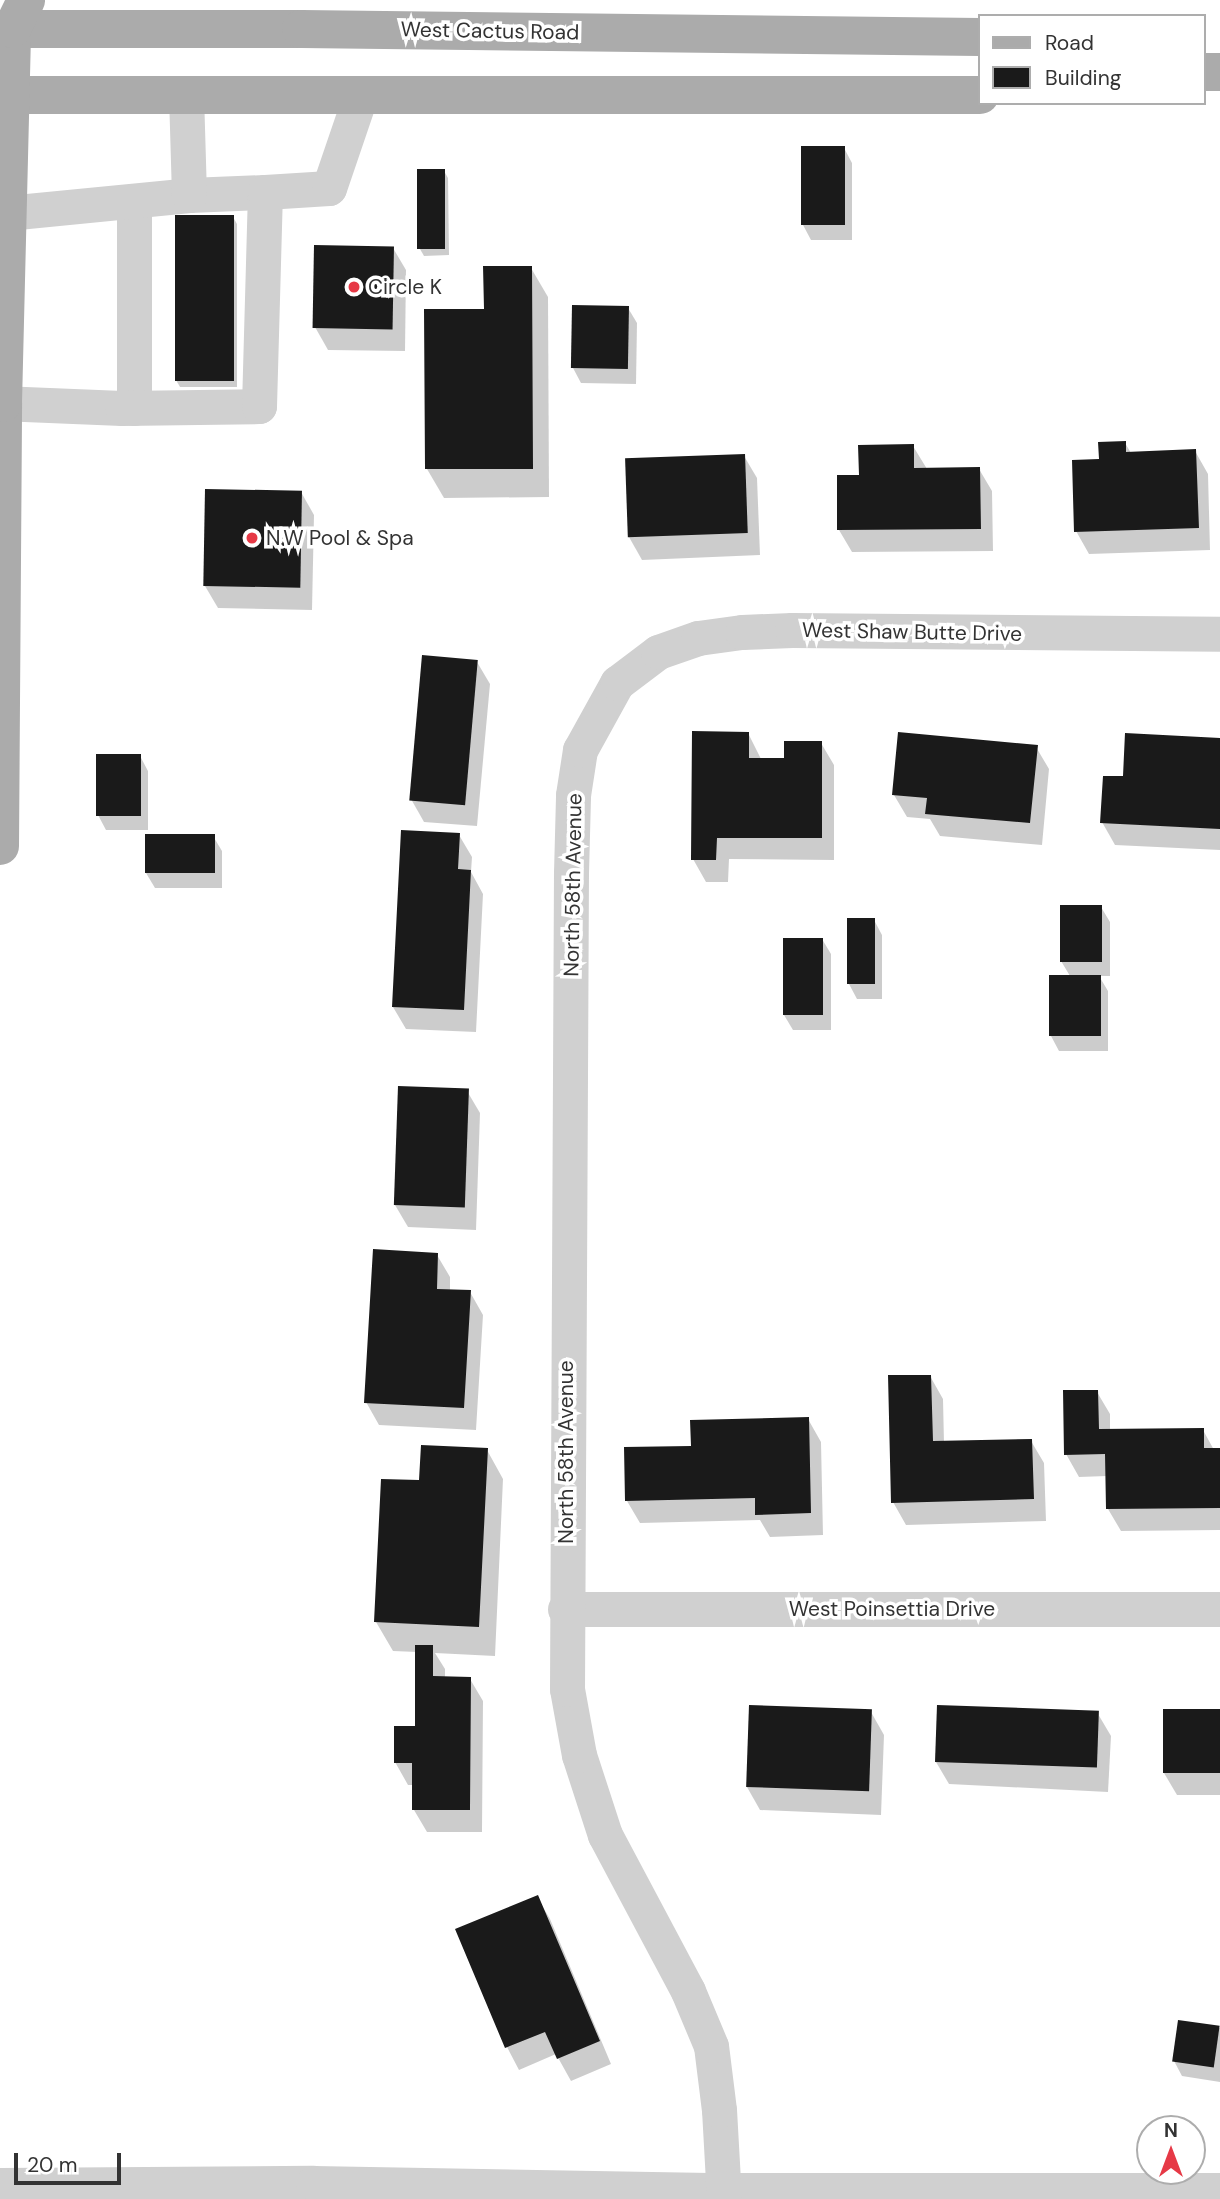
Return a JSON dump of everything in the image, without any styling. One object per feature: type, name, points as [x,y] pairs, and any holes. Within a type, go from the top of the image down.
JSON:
[{"type":"main road","name":"West Cactus Road","points":[[10,16],[978,37]]},
{"type":"main road","points":[[0,846],[1,403],[7,214],[5,95],[10,16]]},
{"type":"main road","points":[[5,95],[978,95]]},
{"type":"street","points":[[7,214],[189,195],[329,188],[361,94]]},
{"type":"street","points":[[186,95],[189,195]]},
{"type":"street","points":[[1,403],[134,408],[259,406],[265,192]]},
{"type":"street","points":[[134,201],[134,408]]},
{"type":"street","name":"West Shaw Butte Drive","points":[[617,683],[658,652],[698,638],[742,632],[1220,634]]},
{"type":"street","name":"North 58th Avenue","points":[[617,683],[580,750],[573,795],[565,1609],[567,1689],[579,1755],[605,1835],[688,1991],[711,2046],[719,2110],[724,2194]]},
{"type":"street","name":"West Poinsettia Drive","points":[[565,1609],[1220,1609]]},
{"type":"street","points":[[0,2185],[313,2191],[724,2194],[1220,2190]]},
{"type":"building","points":[[801,146],[845,146],[845,225],[801,225]]},
{"type":"building","points":[[417,169],[445,169],[445,249],[417,249]]},
{"type":"building","points":[[175,215],[234,215],[234,381],[175,381]]},
{"type":"building","name":"Circle K","points":[[314,245],[394,246],[393,329],[313,328]]},
{"type":"building","points":[[483,266],[532,266],[533,469],[425,469],[424,309],[484,309]]},
{"type":"building","points":[[572,305],[629,306],[628,369],[571,368]]},
{"type":"building","points":[[1126,441],[1126,452],[1196,449],[1199,528],[1074,532],[1072,460],[1099,459],[1098,442]]},
{"type":"building","points":[[914,444],[914,468],[980,467],[981,529],[837,530],[837,475],[859,475],[858,445]]},
{"type":"building","points":[[745,454],[748,533],[628,537],[625,458]]},
{"type":"building","name":"N.W Pool & Spa","points":[[205,489],[302,491],[300,588],[203,586]]},
{"type":"building","points":[[422,655],[478,660],[465,805],[409,800]]},
{"type":"building","points":[[692,731],[749,732],[749,758],[784,758],[784,741],[822,741],[822,838],[717,838],[716,860],[691,860]]},
{"type":"building","points":[[898,732],[1038,745],[1030,823],[925,814],[927,798],[892,795]]},
{"type":"building","points":[[1125,733],[1220,738],[1220,829],[1100,823],[1103,776],[1123,776]]},
{"type":"building","points":[[96,754],[141,754],[141,816],[96,816]]},
{"type":"building","points":[[401,830],[460,833],[458,869],[471,870],[464,1010],[392,1007]]},
{"type":"building","points":[[145,834],[215,834],[215,873],[145,873]]},
{"type":"building","points":[[1060,905],[1102,905],[1102,962],[1060,962]]},
{"type":"building","points":[[847,918],[875,918],[875,984],[847,984]]},
{"type":"building","points":[[783,938],[823,938],[823,1015],[783,1015]]},
{"type":"building","points":[[1049,975],[1101,975],[1101,1036],[1049,1036]]},
{"type":"building","points":[[398,1086],[469,1088],[465,1207],[394,1205]]},
{"type":"building","points":[[373,1249],[438,1253],[437,1289],[471,1290],[464,1408],[364,1403]]},
{"type":"building","points":[[888,1375],[931,1375],[933,1441],[1032,1439],[1034,1499],[891,1503]]},
{"type":"building","points":[[1063,1390],[1098,1390],[1099,1429],[1204,1428],[1204,1448],[1220,1448],[1220,1508],[1106,1509],[1105,1454],[1064,1455]]},
{"type":"building","points":[[809,1417],[811,1513],[755,1515],[755,1498],[625,1501],[624,1447],[691,1446],[690,1420]]},
{"type":"building","points":[[421,1445],[488,1448],[479,1627],[374,1622],[381,1479],[419,1480]]},
{"type":"building","points":[[415,1645],[433,1645],[433,1676],[471,1677],[470,1810],[412,1810],[412,1763],[394,1763],[394,1726],[415,1726]]},
{"type":"building","points":[[749,1705],[872,1709],[869,1791],[746,1787]]},
{"type":"building","points":[[937,1705],[1099,1711],[1097,1768],[935,1762]]},
{"type":"building","points":[[1163,1709],[1220,1709],[1220,1773],[1163,1773]]},
{"type":"building","points":[[538,1895],[600,2041],[557,2059],[545,2032],[505,2048],[455,1929]]},
{"type":"building","points":[[1178,2020],[1220,2026],[1214,2067],[1172,2062]]},
{"type":"place","name":"Circle K","points":[[354,287]]},
{"type":"place","name":"N.W Pool & Spa","points":[[252,538]]}]
